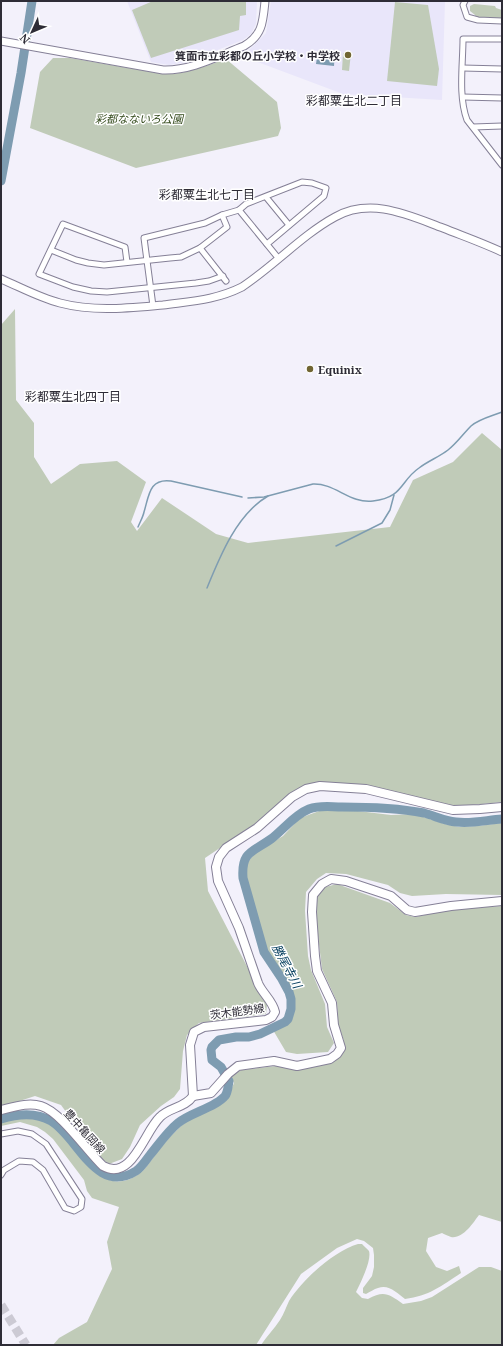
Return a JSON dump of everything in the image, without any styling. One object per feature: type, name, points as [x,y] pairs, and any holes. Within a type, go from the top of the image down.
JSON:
[{"type":"main road","name":"茨木能勢線","points":[[193,1096],[190,1045],[194,1032],[204,1027],[266,1020],[272,1017],[275,1012],[274,1006],[261,991],[239,928],[218,881],[216,867],[219,856],[226,848],[257,828],[292,797],[306,789],[320,786],[366,789],[453,810],[480,810],[502,806]]},
{"type":"main road","points":[[193,1096],[211,1093],[228,1074],[238,1066],[274,1061],[297,1066],[330,1059],[337,1054],[341,1048],[334,1025],[332,1003],[317,971],[315,956],[312,912],[313,895],[322,884],[331,879],[346,881],[391,896],[407,910],[415,912],[451,906],[502,901]]},
{"type":"main road","name":"豊中亀岡線","points":[[1,1110],[19,1105],[30,1104],[41,1106],[54,1113],[103,1166],[108,1169],[117,1169],[126,1165],[135,1156],[159,1117],[169,1109],[186,1104],[193,1096]]},
{"type":"street","points":[[1,41],[163,70],[179,70],[251,42],[260,31],[263,23],[265,1]]},
{"type":"street","points":[[464,1],[463,6],[467,17],[478,20],[502,21]]},
{"type":"street","points":[[502,39],[463,39],[464,111],[467,120],[502,165]]},
{"type":"street","points":[[463,68],[502,69]]},
{"type":"street","points":[[463,97],[502,98]]},
{"type":"street","points":[[472,127],[502,126]]},
{"type":"street","points":[[495,156],[502,156]]},
{"type":"street","points":[[153,306],[144,238],[205,223],[222,215],[239,210],[246,204],[302,182],[312,183],[326,188],[324,196],[267,244]]},
{"type":"street","points":[[266,197],[289,225]]},
{"type":"street","points":[[1,279],[59,303],[80,307],[121,309],[205,300],[228,294],[254,279],[318,228],[337,216],[360,209],[373,208],[403,213],[502,252]]},
{"type":"street","points":[[239,210],[279,259]]},
{"type":"street","points":[[51,250],[88,263],[104,264],[146,261],[181,256],[200,248],[227,227],[222,215]]},
{"type":"street","points":[[127,262],[125,247],[63,224],[39,274],[73,287],[107,292],[209,281],[222,276]]},
{"type":"street","points":[[200,248],[226,281]]},
{"type":"street","points":[[1,1134],[18,1131],[32,1134],[46,1144],[82,1199],[80,1207],[74,1211],[65,1208],[43,1170],[33,1162],[19,1161],[4,1170],[1,1175]]},
{"type":"shaded area","name":"箕面市立彩都の丘小学校・中学校","points":[[127,1],[257,1],[256,24],[251,34],[243,40],[187,62],[169,65],[151,62]]},
{"type":"shaded area","name":"箕面市立彩都の丘小学校・中学校","points":[[271,1],[445,1],[442,100],[343,94],[255,61],[249,50],[266,33]]},
{"type":"green space","name":"箕面市立彩都の丘小学校・中学校","points":[[153,1],[246,1],[246,15],[240,16],[239,30],[151,58],[132,10]]},
{"type":"green space","points":[[395,2],[428,5],[439,69],[437,86],[387,81]]},
{"type":"green space","points":[[474,4],[495,6],[496,8],[502,10],[502,18],[476,18],[470,11],[470,6]]},
{"type":"green space","points":[[343,53],[351,53],[349,71],[342,70]]},
{"type":"green space","name":"彩都なないろ公園","points":[[53,58],[70,58],[163,74],[187,72],[226,59],[277,102],[281,128],[278,136],[136,168],[30,128],[40,72]]},
{"type":"green space","points":[[15,309],[16,400],[34,423],[34,457],[51,484],[80,464],[117,461],[146,482],[131,522],[137,531],[162,498],[216,534],[248,543],[390,527],[413,480],[453,462],[482,433],[502,450],[502,802],[453,807],[366,785],[320,783],[205,858],[208,891],[267,1005],[266,1014],[199,1023],[187,1035],[183,1051],[180,1089],[174,1097],[161,1106],[140,1125],[130,1147],[122,1159],[109,1164],[99,1157],[61,1105],[35,1096],[1,1107],[1,325]]},
{"type":"green space","points":[[322,810],[358,811],[391,815],[414,814],[459,827],[502,823],[502,895],[446,894],[412,896],[400,893],[388,885],[346,874],[326,873],[317,879],[306,892],[305,911],[308,956],[311,970],[325,1004],[327,1027],[334,1043],[328,1052],[297,1054],[286,1052],[273,1030],[281,1027],[292,1017],[294,997],[285,977],[267,950],[247,885],[245,866],[255,853],[283,836],[300,818]]},
{"type":"green space","points":[[337,884],[390,903],[406,915],[415,917],[454,909],[502,906],[502,1222],[479,1215],[471,1226],[460,1236],[451,1237],[442,1233],[428,1238],[426,1251],[436,1267],[447,1271],[459,1266],[461,1273],[428,1293],[413,1298],[405,1299],[393,1290],[386,1287],[376,1288],[366,1294],[363,1293],[363,1288],[372,1276],[374,1267],[373,1248],[364,1241],[357,1239],[337,1248],[301,1274],[256,1345],[53,1345],[59,1338],[87,1322],[112,1269],[107,1242],[119,1207],[92,1198],[87,1191],[84,1180],[53,1139],[45,1132],[37,1127],[20,1122],[1,1126],[1,1122],[26,1118],[45,1122],[61,1133],[90,1167],[100,1176],[112,1181],[125,1181],[143,1171],[165,1142],[179,1128],[194,1117],[210,1110],[224,1100],[234,1083],[231,1077],[241,1070],[276,1066],[298,1070],[332,1062],[341,1056],[344,1049],[344,1041],[338,1024],[337,1002],[322,969],[315,911],[317,897],[325,887]]},
{"type":"green space","points":[[358,1244],[362,1244],[369,1251],[369,1260],[356,1292],[362,1298],[368,1299],[374,1296],[386,1294],[403,1304],[421,1301],[432,1297],[479,1267],[491,1267],[502,1271],[502,1345],[261,1345],[280,1320],[289,1301],[302,1284],[319,1267],[339,1253]]},
{"type":"water","points":[[318,50],[335,51],[334,66],[316,64]]},
{"type":"waterway","points":[[1,181],[21,73],[32,1]]},
{"type":"waterway","points":[[248,498],[264,497],[313,484],[328,487],[350,497],[365,501],[383,499],[396,493],[408,478],[419,468],[448,450],[471,426],[502,412]]},
{"type":"waterway","points":[[138,527],[151,489],[158,482],[171,481],[242,497]]},
{"type":"waterway","points":[[336,546],[382,523],[390,510],[394,495]]},
{"type":"waterway","points":[[207,588],[231,537],[247,513],[268,496]]},
{"type":"waterway","name":"勝尾寺川","points":[[1,1119],[26,1115],[45,1118],[61,1129],[89,1161],[99,1170],[110,1176],[122,1177],[136,1171],[178,1123],[183,1119],[216,1103],[225,1096],[229,1081],[221,1067],[212,1060],[212,1047],[219,1040],[236,1037],[249,1037],[260,1034],[285,1022],[288,1019],[291,1009],[289,992],[264,952],[243,878],[244,862],[250,853],[271,839],[298,815],[309,809],[317,807],[325,806],[404,810],[424,813],[448,821],[456,822],[502,819]]},
{"type":"tunnel","points":[[1,1305],[26,1345]]},
{"type":"place","name":"箕面市立彩都の丘小学校・中学校","points":[[348,55]]},
{"type":"place","name":"Equinix","points":[[310,369]]},
{"type":"district","name":"彩都粟生北二丁目","points":[[354,100]]},
{"type":"district","name":"彩都粟生北七丁目","points":[[207,194]]},
{"type":"district","name":"彩都粟生北四丁目","points":[[73,396]]}]
